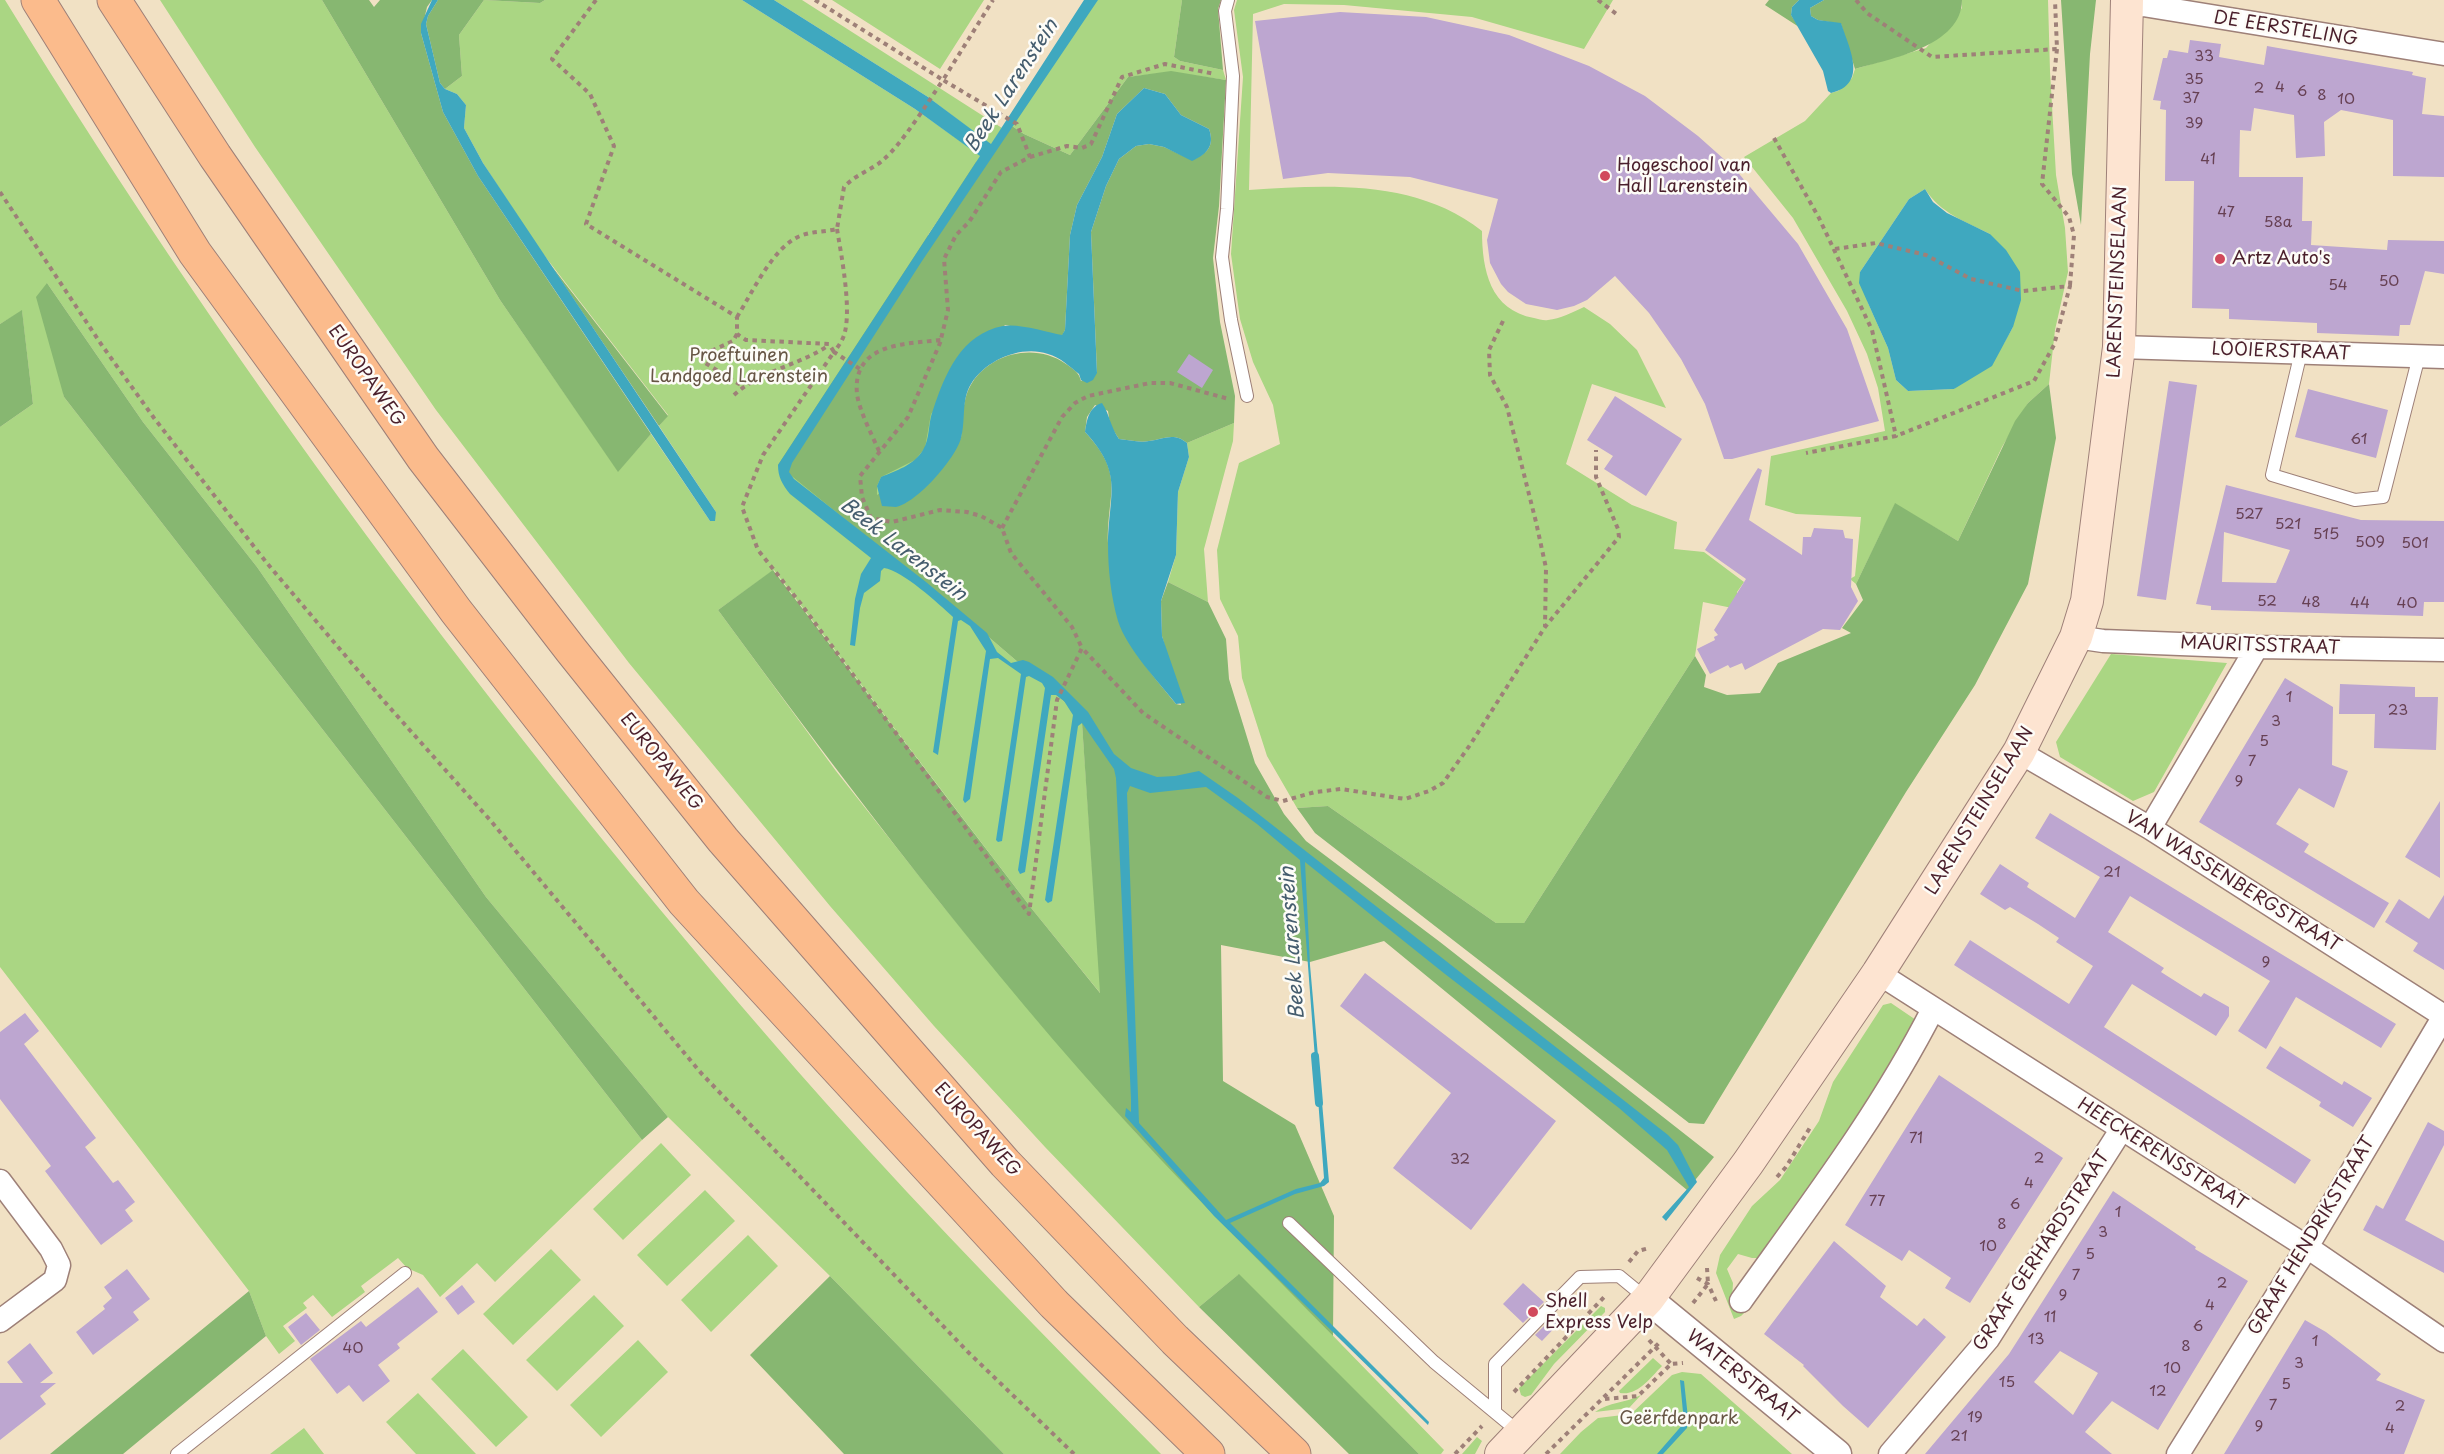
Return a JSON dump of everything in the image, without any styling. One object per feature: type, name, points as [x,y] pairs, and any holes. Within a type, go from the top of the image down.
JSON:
[{"type":"highway","points":[[38,0],[195,253],[456,611],[684,902],[1054,1304],[1208,1454]]},
{"type":"highway","name":"EUROPAWEG","points":[[114,0],[215,156],[423,458],[571,650],[716,831],[1005,1163],[1176,1340],[1294,1454]]},
{"type":"main road","name":"LARENSTEINSELAAN","points":[[1511,1443],[1648,1299],[1680,1256],[1878,973],[2019,753],[2076,637],[2086,601],[2119,347],[2127,4]]},
{"type":"street","name":"DE EERSTELING","points":[[2127,4],[2444,54]]},
{"type":"street","name":"LOOIERSTRAAT","points":[[2119,347],[2444,357]]},
{"type":"street","name":"MAURITSSTRAAT","points":[[2076,637],[2103,641],[2257,647],[2444,650]]},
{"type":"street","points":[[2151,828],[2257,647]]},
{"type":"street","name":"VAN WASSENBERGSTRAAT","points":[[2019,753],[2151,828],[2444,1016]]},
{"type":"street","name":"HEECKERENSSTRAAT","points":[[1878,973],[2307,1247],[2444,1341]]},
{"type":"street","points":[[1741,1301],[1838,1167],[1908,1057],[1933,1009]]},
{"type":"street","name":"GRAAF HENDRIKSTRAAT","points":[[2178,1454],[2307,1247],[2444,1016]]},
{"type":"street","name":"GRAAF GERHARDSTRAAT","points":[[1890,1454],[1988,1339],[2121,1130]]},
{"type":"street","points":[[0,1181],[51,1249],[59,1265],[55,1280],[0,1322]]},
{"type":"street","name":"WATERSTRAAT","points":[[1648,1299],[1837,1454]]},
{"type":"lane","points":[[1228,0],[1225,11],[1233,76],[1227,209],[1222,257],[1243,399]]},
{"type":"lane","points":[[2301,352],[2272,475],[2355,500],[2383,497],[2419,356]]},
{"type":"lane","points":[[1289,1223],[1434,1362],[1495,1412],[1511,1443]]},
{"type":"lane","points":[[177,1454],[405,1274]]},
{"type":"lane","points":[[1495,1412],[1495,1364],[1580,1277],[1619,1276],[1648,1299]]},
{"type":"path","points":[[596,0],[552,59],[590,94],[614,146],[586,224],[736,317]]},
{"type":"path","points":[[815,0],[1017,124],[1030,157]]},
{"type":"path","points":[[993,0],[932,97],[892,152],[844,187],[837,229],[844,269],[846,321],[843,340],[763,455],[742,507],[758,550],[801,604],[1029,914],[1057,700],[1082,648]]},
{"type":"path","points":[[1598,0],[1619,16]]},
{"type":"path","points":[[1856,0],[1868,13],[1932,57],[2057,49]]},
{"type":"path","points":[[1806,453],[1896,436],[2034,381],[2054,345],[2070,286],[2074,236],[2069,216],[2042,184],[2057,49],[2055,0]]},
{"type":"path","points":[[1233,76],[1165,64],[1122,77],[1091,144],[1082,148],[1067,146],[1030,157],[1001,172],[969,222],[956,236],[944,259],[948,309],[941,339],[908,417],[860,476],[862,497],[871,518],[892,522],[940,510],[967,512],[981,516],[1002,528],[1011,553],[1072,627],[1082,648],[1143,713],[1267,797],[1283,801],[1315,792],[1341,789],[1405,799],[1429,791],[1443,783],[1470,745],[1545,627],[1619,537],[1618,529],[1596,477],[1596,450]]},
{"type":"path","points":[[1774,138],[1835,249],[1872,330],[1896,436]]},
{"type":"path","points":[[0,192],[101,344],[154,418],[266,562],[383,700],[490,820],[701,1073],[969,1353],[1074,1454]]},
{"type":"path","points":[[744,387],[702,361],[700,356],[733,341],[737,334],[736,317],[766,268],[788,243],[800,236],[837,229]]},
{"type":"path","points":[[1835,249],[1876,243],[1926,255],[1971,279],[2023,291],[2070,286]]},
{"type":"path","points":[[1503,321],[1489,350],[1490,375],[1507,407],[1536,522],[1546,568],[1545,627]]},
{"type":"path","points":[[737,334],[746,340],[829,344]]},
{"type":"path","points":[[879,451],[857,395],[859,368],[866,359],[888,346],[941,339]]},
{"type":"path","points":[[829,344],[834,352],[859,368]]},
{"type":"path","points":[[734,395],[744,387],[813,356],[829,344]]},
{"type":"path","points":[[1002,528],[1062,417],[1075,403],[1088,396],[1150,383],[1170,383],[1243,399]]},
{"type":"path","points":[[1770,1183],[1786,1167],[1817,1117]]},
{"type":"path","points":[[1455,1454],[1604,1298],[1638,1251],[1680,1256],[1708,1284],[1718,1305]]},
{"type":"path","points":[[1680,1256],[1689,1274],[1708,1284]]},
{"type":"path","points":[[1546,1454],[1577,1422],[1604,1399],[1677,1323],[1708,1284]]},
{"type":"path","points":[[1604,1399],[1638,1396],[1671,1364]]},
{"type":"green space","points":[[0,0],[5,0],[97,146],[192,289],[290,430],[391,569],[603,840],[825,1102],[991,1280],[1161,1454],[1004,1454],[830,1276],[668,1117],[486,897],[257,567],[143,422],[47,283],[64,397],[642,1140],[495,1282],[477,1263],[440,1297],[423,1275],[407,1268],[398,1258],[361,1286],[365,1292],[332,1317],[313,1295],[303,1303],[307,1308],[283,1326],[295,1341],[279,1354],[266,1336],[249,1291],[0,967],[0,427],[33,404],[22,311],[0,324]]},
{"type":"green space","name":"Proeftuinen Landgoed Larenstein","points":[[160,0],[322,0],[500,300],[618,471],[651,434],[710,521],[716,512],[659,426],[668,415],[537,246],[483,163],[464,128],[466,105],[457,94],[445,89],[462,76],[459,35],[484,0],[540,3],[545,0],[742,0],[915,109],[981,156],[928,235],[956,609],[1075,711],[1082,723],[1101,994],[1032,909],[774,570],[718,610],[836,771],[942,905],[1036,1018],[1137,1134],[1444,1450],[1441,1454],[1419,1454],[1238,1275],[1199,1307],[1045,1147],[934,1026],[830,906],[629,663],[436,410],[255,147]]},
{"type":"green space","points":[[322,0],[369,0],[374,7],[380,0],[432,0],[427,7],[421,33],[443,112],[478,176],[651,434],[618,472],[500,300]]},
{"type":"green space","points":[[438,0],[484,0],[459,35],[462,76],[445,89],[440,83],[426,24]]},
{"type":"green space","points":[[484,0],[545,0],[540,3]]},
{"type":"green space","points":[[774,0],[802,0],[1002,128],[991,145],[928,97]]},
{"type":"green space","points":[[832,0],[984,0],[940,69]]},
{"type":"green space","points":[[1086,0],[1182,0],[1174,57],[1180,61],[1223,70],[1226,80],[1171,72],[1128,77],[1070,155],[1024,134],[1006,122]]},
{"type":"green space","points":[[1182,0],[1221,0],[1218,9],[1223,70],[1180,61],[1174,57]]},
{"type":"green space","points":[[1237,0],[1613,0],[1584,49],[1472,17],[1344,5],[1284,4],[1253,14],[1249,190],[1309,187],[1370,189],[1429,202],[1456,214],[1482,231],[1487,274],[1498,297],[1507,307],[1519,314],[1545,320],[1562,317],[1584,307],[1610,324],[1637,350],[1666,408],[1592,384],[1566,464],[1632,505],[1677,522],[1674,549],[1704,552],[1744,582],[1737,592],[1737,609],[1703,602],[1695,656],[1524,923],[1496,923],[1328,806],[1297,808],[1267,756],[1242,678],[1238,636],[1220,599],[1217,550],[1239,463],[1280,444],[1273,405],[1253,362],[1240,319],[1231,254],[1243,77],[1234,10]]},
{"type":"green space","points":[[1769,0],[1799,0],[1792,7],[1791,15],[1799,27],[1765,5]]},
{"type":"green space","points":[[1824,0],[1962,0],[1959,16],[1950,29],[1937,39],[1904,55],[1855,69],[1841,24],[1818,20],[1811,16],[1810,8]]},
{"type":"green space","points":[[1962,0],[2048,0],[2056,175],[2065,228],[2068,272],[2055,330],[2049,384],[2028,403],[2002,447],[1958,541],[1895,504],[1856,584],[1850,579],[1855,576],[1861,517],[1796,514],[1765,505],[1771,456],[1885,431],[1878,388],[1867,354],[1847,311],[1793,218],[1744,157],[1805,121],[1831,93],[1838,91],[1852,78],[1855,69],[1926,48],[1962,8]],"holes":[[[1925,189],[1946,211],[1990,234],[2013,327],[2004,343],[1954,389],[1908,391],[1896,380],[1888,348],[1868,303],[1860,272],[1909,199]]]},
{"type":"green space","points":[[2061,0],[2096,0],[2090,54],[2081,225],[2072,174]]},
{"type":"green space","points":[[1171,71],[1226,80],[1219,206],[1213,258],[1220,322],[1235,396],[1234,423],[1187,443],[1173,437],[1142,442],[1119,439],[1110,425],[1108,411],[1095,405],[1087,417],[1085,432],[1098,447],[1110,473],[1112,485],[1108,543],[1125,618],[1137,653],[1176,704],[1181,705],[1162,636],[1161,601],[1168,582],[1208,602],[1226,639],[1229,679],[1255,763],[1284,814],[1306,841],[1440,942],[1714,1157],[1687,1190],[1384,941],[1310,962],[1221,945],[1223,1081],[1295,1125],[1334,1216],[1333,1336],[1160,1159],[1080,1071],[972,942],[868,811],[718,610],[773,570],[1032,909],[1100,993],[1082,723],[1075,711],[956,609],[778,465],[976,162],[988,158],[1006,122],[1024,134],[1070,155],[1128,77]],"holes":[[[1144,88],[1165,94],[1181,115],[1209,129],[1210,145],[1206,152],[1192,160],[1164,147],[1149,144],[1136,146],[1119,159],[1106,186],[1091,232],[1097,372],[1081,381],[1079,375],[1066,364],[1041,354],[1028,353],[1015,354],[991,364],[972,383],[966,395],[961,438],[877,495],[877,486],[881,477],[915,460],[925,448],[931,414],[1005,325],[1062,336],[1065,330],[1070,235],[1077,205],[1102,157],[1117,114]]]},
{"type":"green space","points":[[550,264],[668,416],[659,426]]},
{"type":"green space","points":[[47,283],[143,422],[257,567],[486,897],[668,1117],[642,1140],[64,397],[36,297]]},
{"type":"green space","points":[[22,310],[33,404],[0,427],[0,324]]},
{"type":"green space","points":[[2049,384],[2056,438],[2028,584],[1975,685],[1906,792],[1704,1124],[1689,1123],[1315,833],[1297,808],[1328,806],[1496,923],[1524,923],[1695,656],[1706,675],[1704,687],[1727,695],[1760,693],[1778,663],[1851,633],[1842,628],[1863,600],[1856,584],[1895,503],[1958,541],[2015,421],[2028,403]]},
{"type":"green space","points":[[1234,423],[1233,441],[1204,549],[1208,602],[1168,582],[1176,555],[1178,492],[1189,457],[1187,443]]},
{"type":"green space","points":[[2111,654],[2227,663],[2154,792],[2133,801],[2060,757],[2056,742]]},
{"type":"green space","points":[[1891,1003],[1916,1020],[1816,1182],[1759,1258],[1738,1254],[1727,1269],[1733,1283],[1732,1299],[1746,1311],[1734,1319],[1716,1273],[1720,1255],[1752,1206],[1780,1180],[1819,1121],[1833,1082],[1883,1005]]},
{"type":"green space","points":[[661,1143],[691,1175],[623,1240],[593,1209]]},
{"type":"green space","points":[[705,1190],[735,1221],[667,1286],[637,1255]]},
{"type":"green space","points":[[748,1235],[778,1266],[711,1332],[681,1300]]},
{"type":"green space","points":[[551,1249],[581,1280],[513,1345],[483,1314]]},
{"type":"green space","points":[[1239,1274],[1419,1454],[1349,1454],[1199,1307]]},
{"type":"green space","points":[[830,1276],[1004,1454],[844,1454],[750,1355]]},
{"type":"green space","points":[[249,1291],[266,1336],[123,1454],[50,1454]]},
{"type":"green space","points":[[594,1295],[624,1326],[557,1391],[526,1360]]},
{"type":"green space","points":[[1601,1306],[1605,1308],[1605,1312],[1554,1364],[1531,1395],[1525,1397],[1521,1395],[1519,1388]]},
{"type":"green space","points":[[638,1340],[668,1372],[601,1437],[570,1405]]},
{"type":"green space","points":[[463,1349],[528,1417],[496,1447],[431,1379]]},
{"type":"green space","points":[[1653,1358],[1662,1366],[1653,1376],[1638,1389],[1620,1393],[1619,1391]]},
{"type":"green space","name":"Geërfdenpark","points":[[1682,1372],[1701,1374],[1792,1454],[1560,1454],[1598,1418],[1631,1414],[1672,1375]]},
{"type":"green space","points":[[418,1393],[476,1454],[416,1454],[386,1422]]},
{"type":"green space","points":[[1641,1395],[1629,1408],[1595,1412],[1606,1406]]},
{"type":"green space","points":[[304,1428],[324,1454],[270,1454]]},
{"type":"green space","points":[[1477,1437],[1482,1441],[1475,1454],[1462,1454]]},
{"type":"water","points":[[432,0],[438,0],[426,24],[440,83],[445,89],[457,94],[466,105],[464,128],[483,163],[716,512],[715,521],[710,521],[478,176],[443,112],[421,33],[421,24]]},
{"type":"water","points":[[742,0],[774,0],[928,97],[991,144],[1084,0],[1098,0],[922,261],[792,463],[789,472],[794,479],[926,582],[987,633],[997,652],[1011,663],[1023,660],[1029,662],[1053,677],[1088,712],[1114,754],[1131,768],[1157,777],[1199,771],[1238,798],[1668,1135],[1678,1145],[1697,1182],[1666,1221],[1662,1217],[1689,1187],[1667,1150],[1619,1108],[1445,974],[1305,862],[1310,965],[1329,1182],[1324,1186],[1295,1194],[1230,1223],[1429,1422],[1428,1425],[1214,1216],[1125,1116],[1126,1108],[1131,1112],[1131,1099],[1114,769],[1082,723],[1078,726],[1052,901],[1048,903],[1045,900],[1073,715],[1064,701],[1056,695],[1051,695],[1025,872],[1020,874],[1018,870],[1045,688],[1042,683],[1029,676],[1026,677],[1002,841],[998,842],[996,840],[1021,674],[998,658],[990,659],[970,799],[965,803],[963,800],[986,651],[970,626],[961,620],[958,621],[938,755],[933,752],[953,617],[910,581],[884,568],[881,571],[880,581],[864,593],[855,646],[850,645],[855,599],[861,574],[871,558],[790,494],[781,480],[778,465],[980,156],[915,109]],"holes":[[[1130,786],[1150,793],[1206,787],[1257,824],[1300,860],[1324,1178],[1320,1183],[1296,1189],[1226,1220],[1139,1123],[1127,793]]]},
{"type":"water","points":[[1799,0],[1824,0],[1810,8],[1811,16],[1818,20],[1841,23],[1853,64],[1850,82],[1843,88],[1831,93],[1828,91],[1823,71],[1791,15],[1792,7]]},
{"type":"water","points":[[1144,88],[1165,94],[1181,115],[1209,129],[1211,140],[1206,152],[1192,161],[1164,147],[1149,144],[1136,146],[1119,159],[1106,186],[1091,232],[1097,373],[1093,380],[1087,383],[1081,380],[1079,374],[1061,360],[1038,352],[1016,353],[995,362],[978,375],[968,390],[961,438],[958,447],[944,468],[924,489],[905,504],[896,507],[882,506],[877,486],[881,477],[910,464],[923,450],[927,441],[931,415],[949,370],[976,337],[988,330],[1009,325],[1062,335],[1065,330],[1070,235],[1077,205],[1102,157],[1117,114]]},
{"type":"water","points":[[1925,189],[1933,202],[1947,213],[1990,234],[2006,250],[2020,272],[2021,300],[2013,327],[1992,366],[1954,389],[1908,391],[1896,380],[1888,348],[1859,283],[1860,272],[1909,199]]},
{"type":"water","points":[[1102,403],[1119,439],[1142,442],[1173,437],[1187,443],[1189,457],[1178,492],[1176,555],[1161,601],[1162,636],[1185,703],[1176,704],[1152,675],[1128,643],[1118,621],[1109,563],[1110,472],[1097,447],[1085,432],[1091,411]]},
{"type":"water","points":[[1680,1380],[1684,1381],[1687,1428],[1663,1454],[1657,1454],[1684,1423]]},
{"type":"building","points":[[1340,12],[1426,17],[1509,35],[1589,66],[1645,96],[1698,136],[1735,169],[1798,244],[1847,329],[1879,421],[1732,459],[1724,459],[1705,404],[1681,359],[1649,313],[1615,276],[1587,300],[1557,310],[1526,304],[1508,292],[1501,284],[1490,263],[1487,240],[1498,199],[1410,177],[1328,173],[1283,179],[1255,21]]},
{"type":"building","points":[[2190,40],[2221,44],[2219,57],[2264,65],[2267,46],[2413,72],[2412,75],[2426,78],[2422,114],[2444,116],[2444,177],[2393,176],[2393,120],[2341,110],[2324,122],[2325,156],[2296,158],[2294,115],[2254,108],[2251,131],[2240,130],[2239,177],[2303,177],[2302,221],[2312,221],[2311,245],[2387,250],[2388,240],[2444,241],[2444,274],[2425,271],[2410,325],[2400,325],[2399,336],[2317,333],[2317,323],[2229,319],[2229,309],[2192,308],[2194,181],[2165,181],[2166,110],[2160,109],[2161,101],[2153,100],[2163,58],[2167,58],[2169,50],[2188,53]]},
{"type":"building","points":[[1189,354],[1213,370],[1202,388],[1177,372]]},
{"type":"building","points":[[2169,381],[2197,385],[2166,600],[2137,596]]},
{"type":"building","points":[[2308,389],[2388,410],[2376,458],[2295,437]]},
{"type":"building","points":[[1615,396],[1682,439],[1646,496],[1604,469],[1613,456],[1587,440]]},
{"type":"building","points":[[1758,468],[1762,470],[1749,520],[1802,555],[1803,537],[1811,537],[1814,528],[1843,530],[1845,538],[1853,539],[1851,587],[1858,601],[1840,630],[1823,629],[1745,670],[1742,663],[1730,668],[1728,665],[1710,674],[1697,649],[1715,640],[1714,637],[1718,635],[1714,630],[1746,579],[1705,550]]},
{"type":"building","points":[[2226,485],[2361,520],[2444,521],[2444,602],[2424,602],[2423,616],[2211,610],[2211,606],[2196,604]],"holes":[[[2224,532],[2290,550],[2276,583],[2222,582]]]},
{"type":"building","points":[[2285,678],[2333,707],[2332,765],[2348,771],[2334,808],[2299,788],[2276,824],[2309,844],[2304,852],[2389,903],[2374,928],[2199,822]]},
{"type":"building","points":[[2340,684],[2415,687],[2415,697],[2438,697],[2436,750],[2374,748],[2375,714],[2339,714]]},
{"type":"building","points":[[2440,801],[2440,878],[2405,857]]},
{"type":"building","points":[[2050,813],[2396,1024],[2381,1048],[2296,997],[2266,1049],[2238,1031],[2270,981],[2130,896],[2108,932],[2164,968],[2161,972],[2183,986],[2201,997],[2204,993],[2229,1007],[2229,1016],[2216,1036],[2132,984],[2104,1027],[2311,1160],[2295,1184],[1954,965],[1970,940],[2069,1004],[2093,966],[2056,942],[2059,938],[2038,924],[2010,907],[2005,910],[1980,894],[2000,864],[2029,883],[2027,887],[2075,918],[2100,877],[2035,838]]},
{"type":"building","points":[[2444,895],[2444,970],[2413,951],[2418,943],[2385,922],[2399,899],[2429,919]]},
{"type":"building","points":[[1365,973],[1556,1121],[1471,1230],[1393,1168],[1451,1093],[1340,1006]]},
{"type":"building","points":[[25,1013],[39,1031],[24,1044],[96,1138],[85,1147],[113,1183],[118,1180],[135,1202],[125,1210],[133,1221],[101,1245],[45,1171],[51,1166],[0,1099],[0,1032]]},
{"type":"building","points":[[2280,1046],[2342,1085],[2344,1081],[2372,1098],[2353,1127],[2319,1106],[2321,1102],[2266,1068]]},
{"type":"building","points":[[1939,1075],[2063,1158],[1970,1303],[1945,1288],[1951,1278],[1909,1250],[1902,1261],[1845,1225]]},
{"type":"building","points":[[2428,1122],[2444,1131],[2444,1145],[2405,1220],[2444,1241],[2444,1273],[2363,1230],[2376,1205],[2383,1209]]},
{"type":"building","points":[[2113,1191],[2196,1247],[2195,1249],[2248,1281],[2158,1430],[2112,1401],[2085,1432],[2112,1454],[1925,1454],[2009,1354]],"holes":[[[2060,1351],[2098,1373],[2073,1415],[2034,1382]]]},
{"type":"building","points":[[1834,1241],[1886,1286],[1880,1297],[1917,1326],[1924,1318],[1946,1337],[1868,1428],[1843,1406],[1804,1365],[1764,1334]]},
{"type":"building","points":[[127,1269],[150,1299],[133,1312],[139,1320],[93,1355],[76,1332],[105,1309],[103,1306],[112,1298],[104,1287]]},
{"type":"building","points":[[1523,1283],[1544,1302],[1523,1323],[1503,1304]]},
{"type":"building","points":[[462,1285],[475,1302],[458,1315],[445,1298]]},
{"type":"building","points":[[418,1287],[438,1312],[397,1344],[400,1348],[378,1365],[390,1381],[363,1402],[349,1385],[337,1394],[310,1359],[361,1321],[366,1327]]},
{"type":"building","points":[[306,1313],[320,1330],[301,1345],[288,1327]]},
{"type":"building","points":[[1556,1314],[1562,1320],[1542,1341],[1535,1335]]},
{"type":"building","points":[[2305,1320],[2326,1332],[2381,1374],[2376,1380],[2425,1400],[2404,1454],[2224,1454]]},
{"type":"building","points":[[30,1343],[53,1373],[40,1383],[56,1383],[40,1396],[46,1404],[0,1440],[0,1383],[23,1383],[7,1362]]},
{"type":"waterway","name":"Beek Larenstein","points":[[1315,1056],[1319,1103]]},
{"type":"place","name":"Hogeschool van Hall Larenstein","points":[[1605,176]]},
{"type":"place","name":"Artz Auto's","points":[[2220,259]]},
{"type":"place","name":"Shell Express Velp","points":[[1533,1312]]}]
